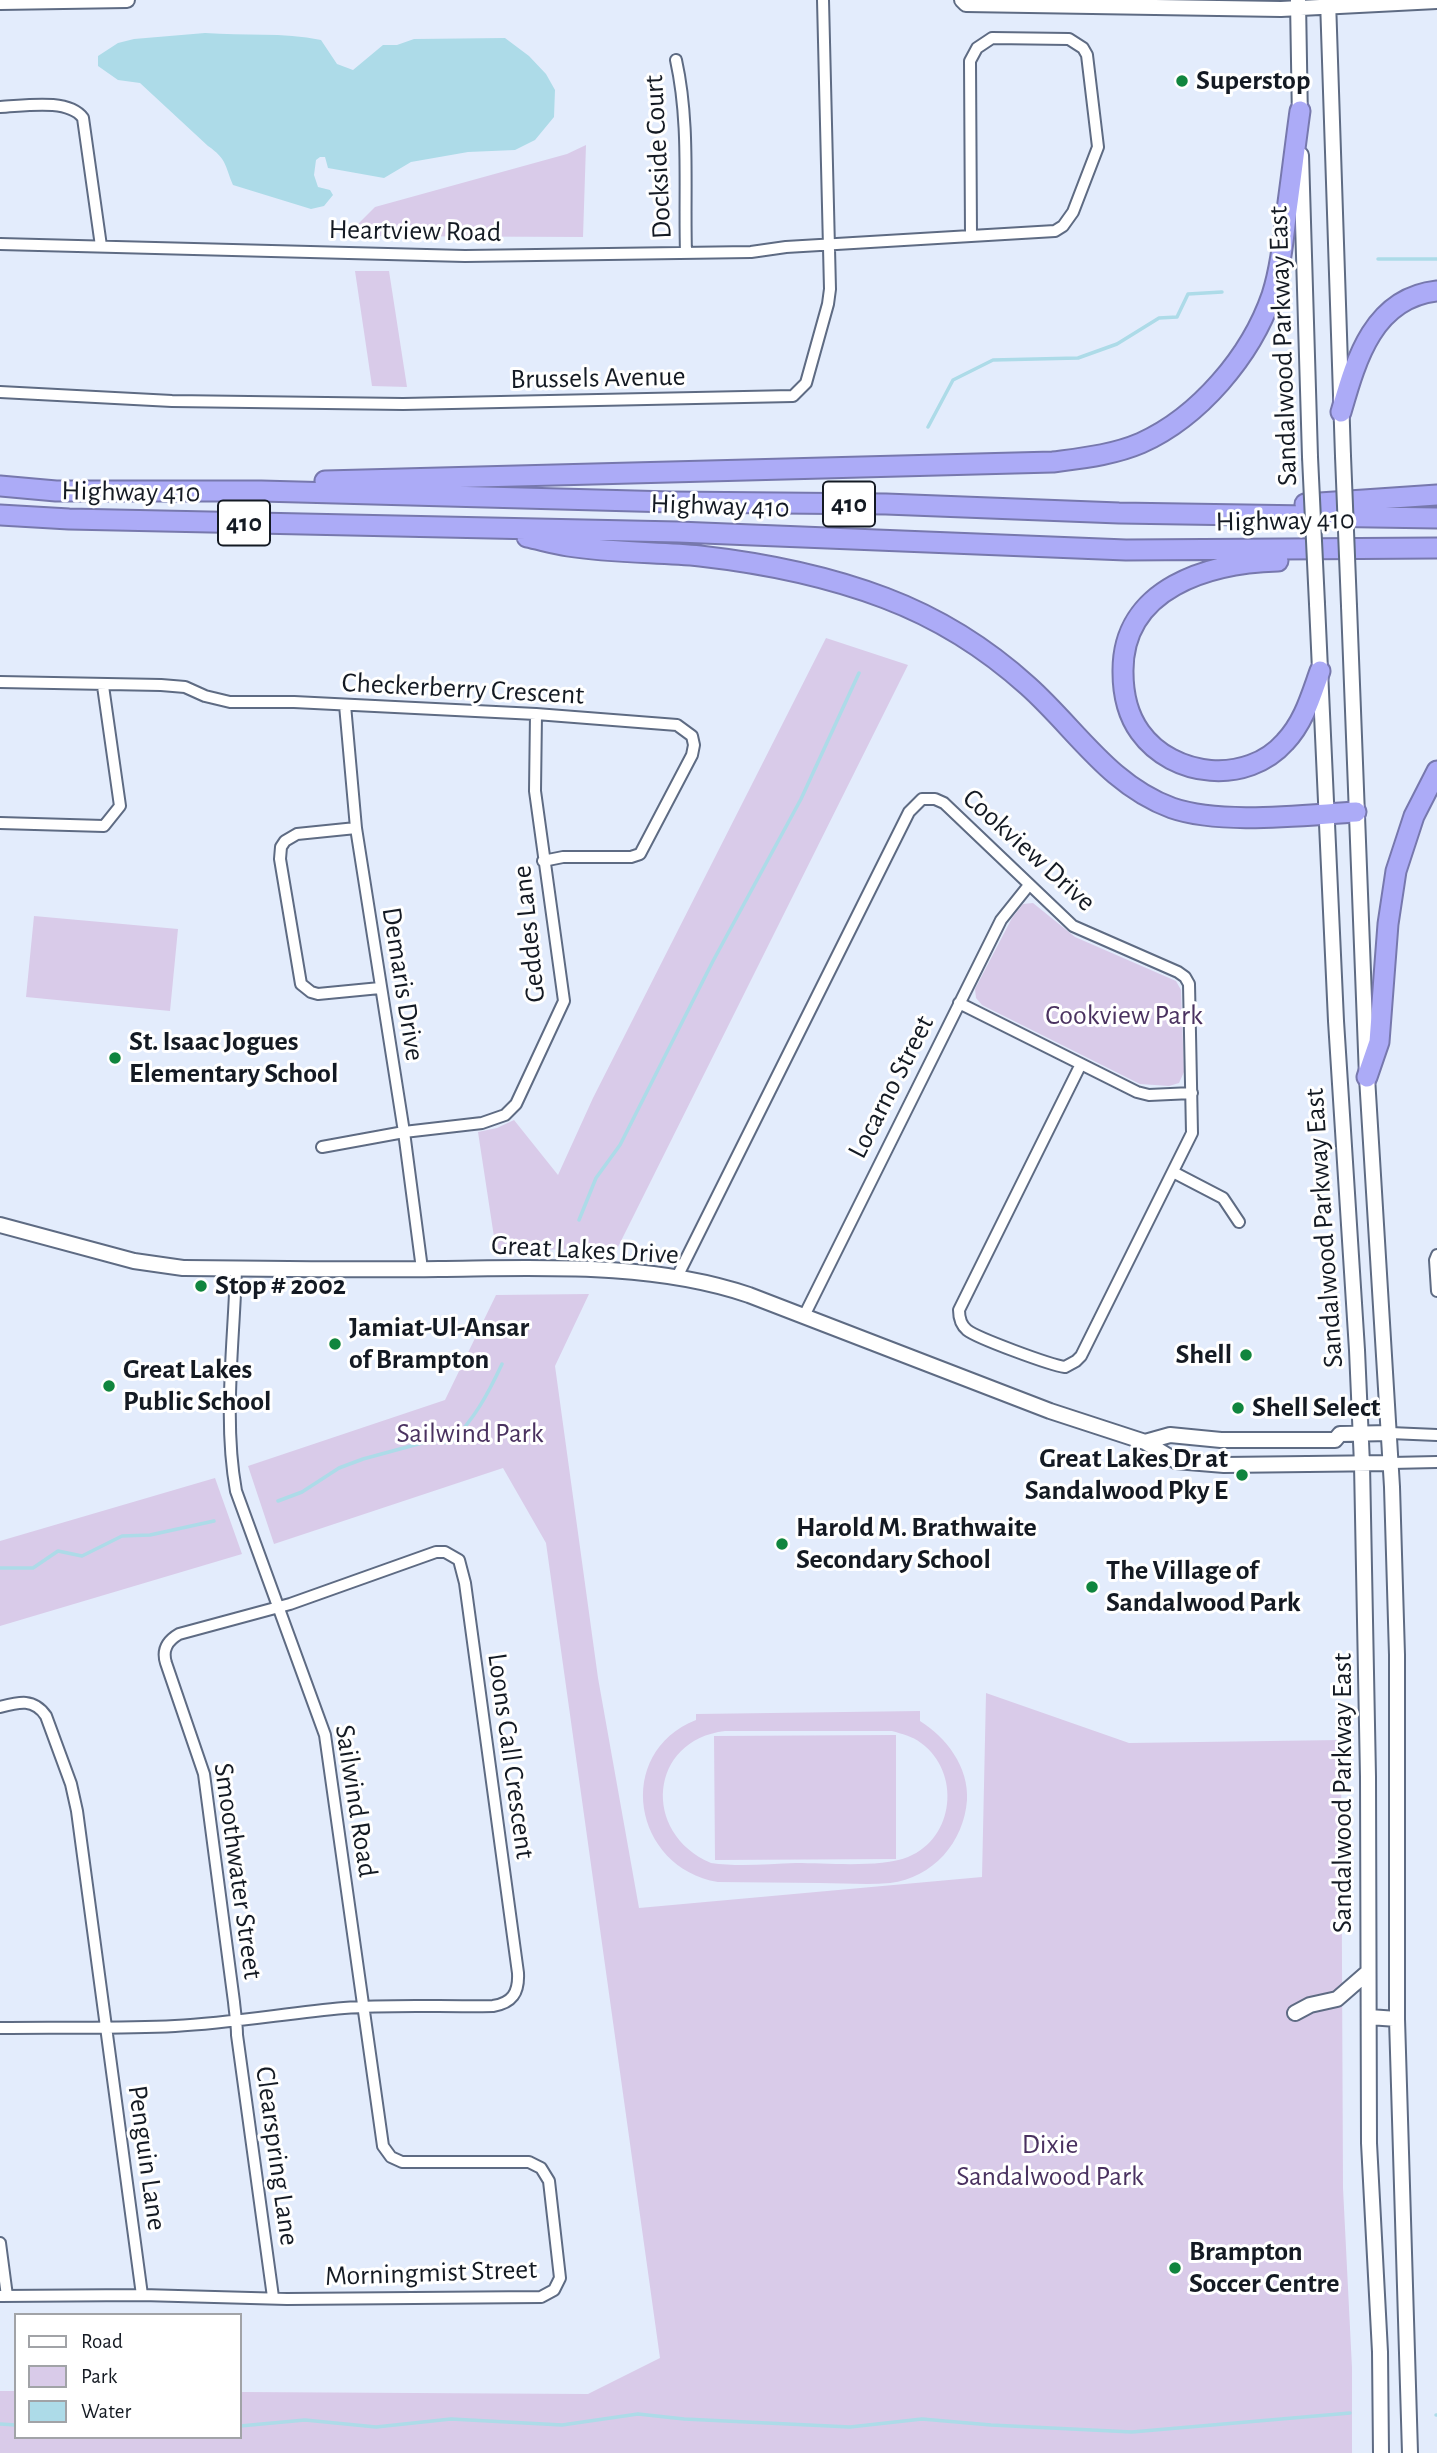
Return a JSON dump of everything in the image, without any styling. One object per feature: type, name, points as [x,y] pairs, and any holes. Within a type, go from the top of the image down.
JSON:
[{"type":"highway","points":[[261,491],[316,481],[1053,462],[1121,450],[1156,435],[1195,408],[1231,368],[1262,319],[1280,260],[1300,111]]},
{"type":"highway","points":[[1341,412],[1356,362],[1376,326],[1386,314],[1406,302],[1437,291]]},
{"type":"highway","name":"Highway 410","points":[[0,486],[56,491],[261,491],[672,502],[886,504],[1119,513],[1437,518]]},
{"type":"highway","points":[[1275,514],[1300,504],[1437,495]]},
{"type":"highway","name":"Highway 410","points":[[0,515],[69,519],[678,532],[1126,550],[1437,548]]},
{"type":"highway","points":[[489,528],[569,546],[701,556],[788,570],[849,585],[887,598],[988,652],[1030,687],[1108,769],[1137,791],[1172,808],[1206,815],[1263,817],[1356,812]]},
{"type":"highway","points":[[1320,671],[1305,714],[1285,743],[1253,764],[1224,771],[1195,768],[1175,761],[1152,745],[1140,733],[1132,718],[1123,688],[1124,654],[1134,625],[1149,604],[1166,589],[1183,580],[1235,564],[1381,558],[1409,548]]},
{"type":"highway","points":[[1367,1077],[1379,1042],[1388,924],[1396,871],[1414,816],[1437,771]]},
{"type":"main road","points":[[0,2],[127,0]]},
{"type":"main road","points":[[962,0],[966,4],[1298,4],[1437,1]]},
{"type":"main road","name":"Sandalwood Parkway East","points":[[1328,3],[1367,1077],[1390,1433],[1397,1655],[1397,2019],[1410,2453]]},
{"type":"main road","name":"Sandalwood Parkway East","points":[[1298,4],[1310,457],[1336,1021],[1361,1433],[1368,1777],[1369,2143],[1380,2352],[1381,2453]]},
{"type":"main road","name":"Great Lakes Drive","points":[[0,1225],[134,1261],[183,1268],[552,1270],[649,1273],[677,1277],[737,1290],[1050,1410],[1145,1442],[1176,1461],[1224,1465],[1391,1463]]},
{"type":"main road","name":"Great Lakes Drive","points":[[1145,1442],[1170,1435],[1221,1440],[1335,1440],[1340,1434],[1390,1433]]},
{"type":"main road","points":[[1295,2013],[1310,2005],[1337,1999],[1368,1972]]},
{"type":"main road","points":[[1369,2017],[1397,2019]]},
{"type":"street","name":"Brussels Avenue","points":[[0,393],[172,401],[391,404],[786,398],[799,391],[806,383],[828,303],[823,0]]},
{"type":"street","name":"Heartview Road","points":[[0,244],[465,256],[751,252],[829,244],[971,236],[1055,231],[1063,226],[1073,212],[1098,146],[1089,64],[1083,48],[1077,42],[1057,38],[992,38],[973,52],[970,81],[971,236]]},
{"type":"street","name":"Dockside Court","points":[[676,60],[681,82],[684,128],[686,253]]},
{"type":"street","points":[[0,107],[73,107],[83,118],[101,246]]},
{"type":"street","name":"Checkerberry Crescent","points":[[0,682],[185,687],[217,700],[230,702],[294,702],[536,714],[677,725],[692,736],[692,755],[640,854],[631,857],[573,857],[544,861]]},
{"type":"street","points":[[0,823],[104,826],[120,806],[103,686]]},
{"type":"street","name":"Demaris Drive","points":[[345,705],[356,828],[404,1132],[422,1269]]},
{"type":"street","name":"Geddes Lane","points":[[322,1147],[404,1132],[493,1121],[505,1115],[516,1104],[565,1001],[535,791],[536,714]]},
{"type":"street","name":"Cookview Drive","points":[[677,1277],[911,808],[922,799],[935,799],[944,803],[1073,926],[1178,972],[1185,977],[1189,985],[1192,1132],[1076,1361],[1065,1367],[966,1329],[959,1317],[961,1303],[1081,1064]]},
{"type":"street","points":[[356,828],[298,834],[285,841],[279,852],[301,984],[318,995],[380,988]]},
{"type":"street","name":"Locarno Street","points":[[804,1316],[1001,920],[1029,885]]},
{"type":"street","points":[[959,1003],[1137,1092],[1149,1095],[1192,1093]]},
{"type":"street","points":[[1173,1172],[1223,1198],[1239,1222]]},
{"type":"street","points":[[1437,1255],[1434,1260],[1437,1291]]},
{"type":"street","name":"Sailwind Road","points":[[236,1269],[230,1437],[236,1491],[326,1735],[364,2007]]},
{"type":"street","points":[[1390,1433],[1437,1435]]},
{"type":"street","points":[[1391,1463],[1437,1462]]},
{"type":"street","name":"Loons Call Crescent","points":[[0,2028],[175,2026],[364,2007],[493,2006],[506,2003],[514,1996],[518,1986],[463,1569],[459,1560],[453,1555],[436,1552],[280,1607]]},
{"type":"street","name":"Smoothwater Street","points":[[236,2020],[204,1774],[164,1651],[172,1638],[179,1634],[280,1607]]},
{"type":"street","name":"Penguin Lane","points":[[0,1707],[27,1702],[41,1708],[71,1783],[142,2295]]},
{"type":"street","name":"Morningmist Street","points":[[4,2296],[142,2295],[301,2299],[541,2297],[549,2294],[558,2284],[560,2269],[549,2181],[536,2164],[529,2162],[402,2162],[386,2153],[364,2007]]},
{"type":"street","name":"Clearspring Lane","points":[[236,2020],[273,2297]]},
{"type":"street","points":[[0,2243],[4,2296]]},
{"type":"green space","points":[[586,145],[583,237],[346,236],[375,207],[567,154]]},
{"type":"green space","points":[[355,271],[389,271],[407,387],[372,386]]},
{"type":"green space","points":[[826,638],[908,665],[617,1249],[496,1250],[478,1132],[497,1128],[514,1120],[558,1175],[593,1098]]},
{"type":"green space","name":"Cookview Park","points":[[1033,903],[1075,937],[1176,981],[1181,990],[1184,1072],[1179,1083],[1169,1086],[1140,1084],[982,1005],[976,998],[975,989],[1012,918],[1023,904]]},
{"type":"green space","points":[[34,916],[178,929],[170,1011],[26,997]]},
{"type":"green space","name":"Dixie Sandalwood Park","points":[[589,1294],[555,1366],[598,1678],[639,1908],[982,1877],[986,1693],[1129,1743],[1341,1740],[1343,2188],[1352,2368],[1352,2453],[0,2453],[0,2391],[14,2391],[14,2439],[242,2439],[242,2392],[588,2394],[660,2358],[546,1543],[503,1468],[274,1544],[248,1466],[445,1400],[496,1295]]},
{"type":"green space","points":[[215,1478],[242,1554],[0,1626],[0,1541]]},
{"type":"green space","points":[[920,1711],[920,1721],[947,1744],[964,1776],[967,1800],[960,1830],[944,1855],[932,1866],[906,1880],[890,1883],[718,1882],[689,1872],[667,1855],[652,1833],[644,1808],[644,1782],[652,1757],[670,1736],[696,1720],[696,1714]],"holes":[[[725,1731],[892,1731],[918,1741],[934,1755],[947,1787],[947,1804],[935,1835],[924,1848],[908,1857],[869,1864],[711,1863],[688,1849],[673,1831],[665,1810],[663,1789],[669,1769],[681,1751],[700,1738]]]},
{"type":"green space","points":[[896,1735],[896,1859],[715,1860],[714,1736]]},
{"type":"water","points":[[205,33],[278,35],[321,40],[337,64],[353,70],[383,45],[397,45],[414,39],[505,38],[529,56],[546,74],[555,90],[554,117],[535,140],[515,150],[468,152],[411,162],[384,178],[328,168],[325,157],[320,157],[316,160],[314,175],[318,187],[330,190],[333,195],[324,206],[311,209],[233,185],[219,155],[140,83],[118,80],[98,66],[98,56],[118,43],[134,39]]},
{"type":"waterway","points":[[1378,259],[1437,259]]},
{"type":"waterway","points":[[928,427],[953,380],[993,360],[1078,358],[1117,344],[1159,318],[1177,317],[1188,294],[1222,292]]},
{"type":"waterway","points":[[579,1220],[596,1178],[620,1145],[713,961],[801,799],[859,673]]},
{"type":"waterway","points":[[278,1501],[302,1492],[339,1468],[363,1459],[433,1440],[450,1443],[480,1406],[502,1364]]},
{"type":"waterway","points":[[0,1568],[33,1568],[58,1551],[82,1556],[122,1536],[150,1535],[214,1521]]},
{"type":"waterway","points":[[242,2426],[305,2420],[376,2427],[451,2419],[562,2425],[638,2414],[684,2419],[850,2427],[922,2419],[1132,2432],[1350,2413]]},
{"type":"waterway","points":[[0,2424],[14,2425]]},
{"type":"place","name":"Superstop","points":[[1182,81]]},
{"type":"place","name":"St. Isaac Jogues Elementary School","points":[[115,1058]]},
{"type":"place","name":"Stop # 2002","points":[[201,1286]]},
{"type":"place","name":"Jamiat-Ul-Ansar of Brampton","points":[[335,1344]]},
{"type":"place","name":"Shell","points":[[1246,1355]]},
{"type":"place","name":"Great Lakes Public School","points":[[109,1386]]},
{"type":"place","name":"Shell Select","points":[[1238,1408]]},
{"type":"place","name":"Great Lakes Dr at Sandalwood Pky E","points":[[1242,1475]]},
{"type":"place","name":"Harold M. Brathwaite Secondary School","points":[[782,1544]]},
{"type":"place","name":"The Village of Sandalwood Park","points":[[1092,1587]]},
{"type":"place","name":"Brampton Soccer Centre","points":[[1175,2268]]},
{"type":"park label","name":"Sailwind Park","points":[[470,1434]]}]
